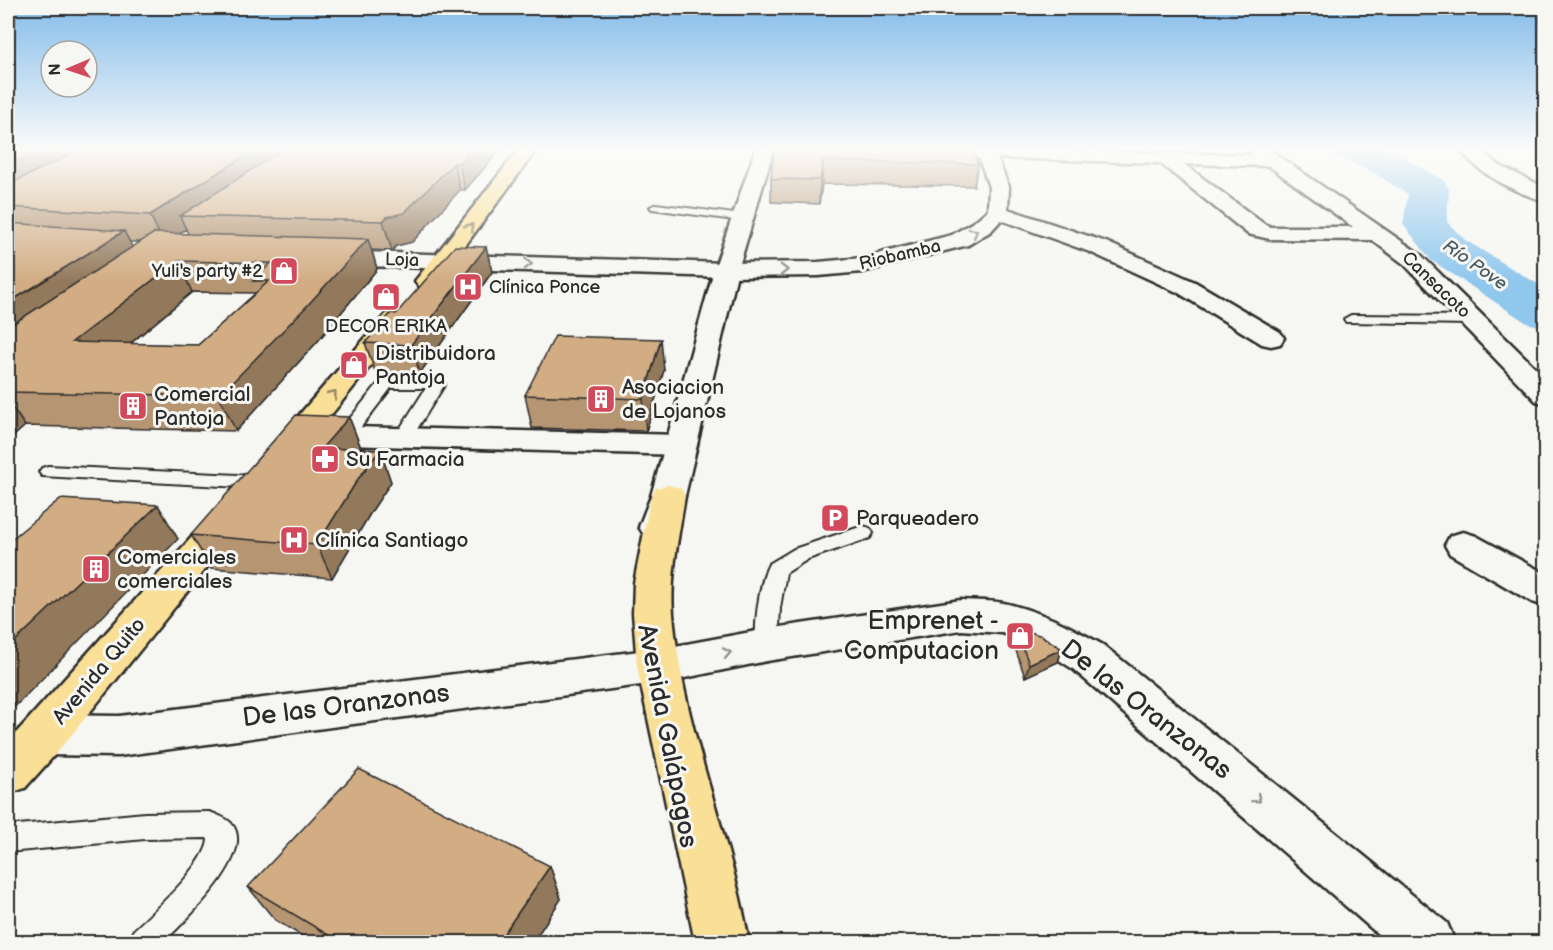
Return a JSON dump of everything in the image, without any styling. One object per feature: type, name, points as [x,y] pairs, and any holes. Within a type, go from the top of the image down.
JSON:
[{"type":"main road","name":"Avenida Quito","points":[[8,773],[44,735],[299,435],[444,261],[496,192]]},
{"type":"main road","points":[[668,496],[653,583],[653,614],[658,666],[722,942]]},
{"type":"street","name":"Avenida Galápagos","points":[[736,942],[712,850],[642,615],[643,583],[648,553],[668,496],[726,270],[750,192]]},
{"type":"street","points":[[999,192],[998,212],[1098,247],[1186,287],[1270,338]]},
{"type":"street","points":[[1209,192],[1256,229],[1270,233],[1376,234]]},
{"type":"street","name":"Cansacoto","points":[[1319,192],[1412,259],[1545,395]]},
{"type":"street","name":"Riobamba","points":[[726,270],[818,269],[862,265],[960,240],[983,226],[998,212]]},
{"type":"street","name":"Loja","points":[[303,257],[726,270]]},
{"type":"street","points":[[299,435],[681,445]]},
{"type":"street","points":[[1463,544],[1545,592]]},
{"type":"street","name":"De las Oranzonas","points":[[44,735],[119,736],[659,666],[767,645],[962,615],[1006,618],[1053,636],[1088,657],[1428,942]]},
{"type":"street","name":"Avenida Galápagos","points":[[659,666],[682,814],[708,942]]},
{"type":"lane","points":[[656,207],[742,218]]},
{"type":"lane","points":[[1351,319],[1472,320]]},
{"type":"lane","points":[[345,436],[387,383],[438,384],[403,438]]},
{"type":"lane","points":[[48,472],[259,482]]},
{"type":"lane","points":[[767,645],[769,608],[776,569],[801,554],[863,533]]},
{"type":"lane","points":[[8,839],[145,826],[210,825],[222,833],[222,850],[209,873],[144,942]]},
{"type":"building","points":[[8,192],[187,192],[150,215],[8,207]]},
{"type":"building","points":[[217,192],[425,192],[404,213],[387,217],[383,221],[180,216]]},
{"type":"building","points":[[8,223],[124,231],[8,303]]},
{"type":"building","points":[[154,233],[368,239],[305,308],[219,396],[8,392],[8,327]],"holes":[[[178,261],[271,263],[253,281],[269,281],[198,345],[72,342]]]},
{"type":"building","points":[[455,246],[486,247],[411,345],[365,343],[391,313],[396,314]]},
{"type":"building","points":[[555,336],[661,339],[643,399],[525,395]]},
{"type":"building","points":[[296,415],[349,417],[322,448],[380,450],[358,479],[317,545],[191,535]]},
{"type":"building","points":[[60,499],[158,505],[8,648],[8,542]]},
{"type":"building","points":[[1015,627],[1042,636],[1062,649],[1029,664]]},
{"type":"building","points":[[359,769],[550,866],[498,942],[340,942],[248,887]]},
{"type":"waterway","name":"Río Pove","points":[[1429,192],[1425,224],[1448,250],[1546,312]]},
{"type":"place","name":"Yuli's party #2","points":[[284,271]]},
{"type":"place","name":"Clínica Ponce","points":[[468,287]]},
{"type":"place","name":"DECOR ERIKA","points":[[386,297]]},
{"type":"place","name":"Distribuidora Pantoja","points":[[354,365]]},
{"type":"place","name":"Asociacion de Lojanos","points":[[601,399]]},
{"type":"place","name":"Comercial Pantoja","points":[[133,406]]},
{"type":"place","name":"Su Farmacia","points":[[325,459]]},
{"type":"place","name":"Parqueadero","points":[[835,518]]},
{"type":"place","name":"Clínica Santiago","points":[[294,540]]},
{"type":"place","name":"Comerciales comerciales","points":[[96,569]]},
{"type":"place","name":"Emprenet - Computacion","points":[[1020,636]]}]
